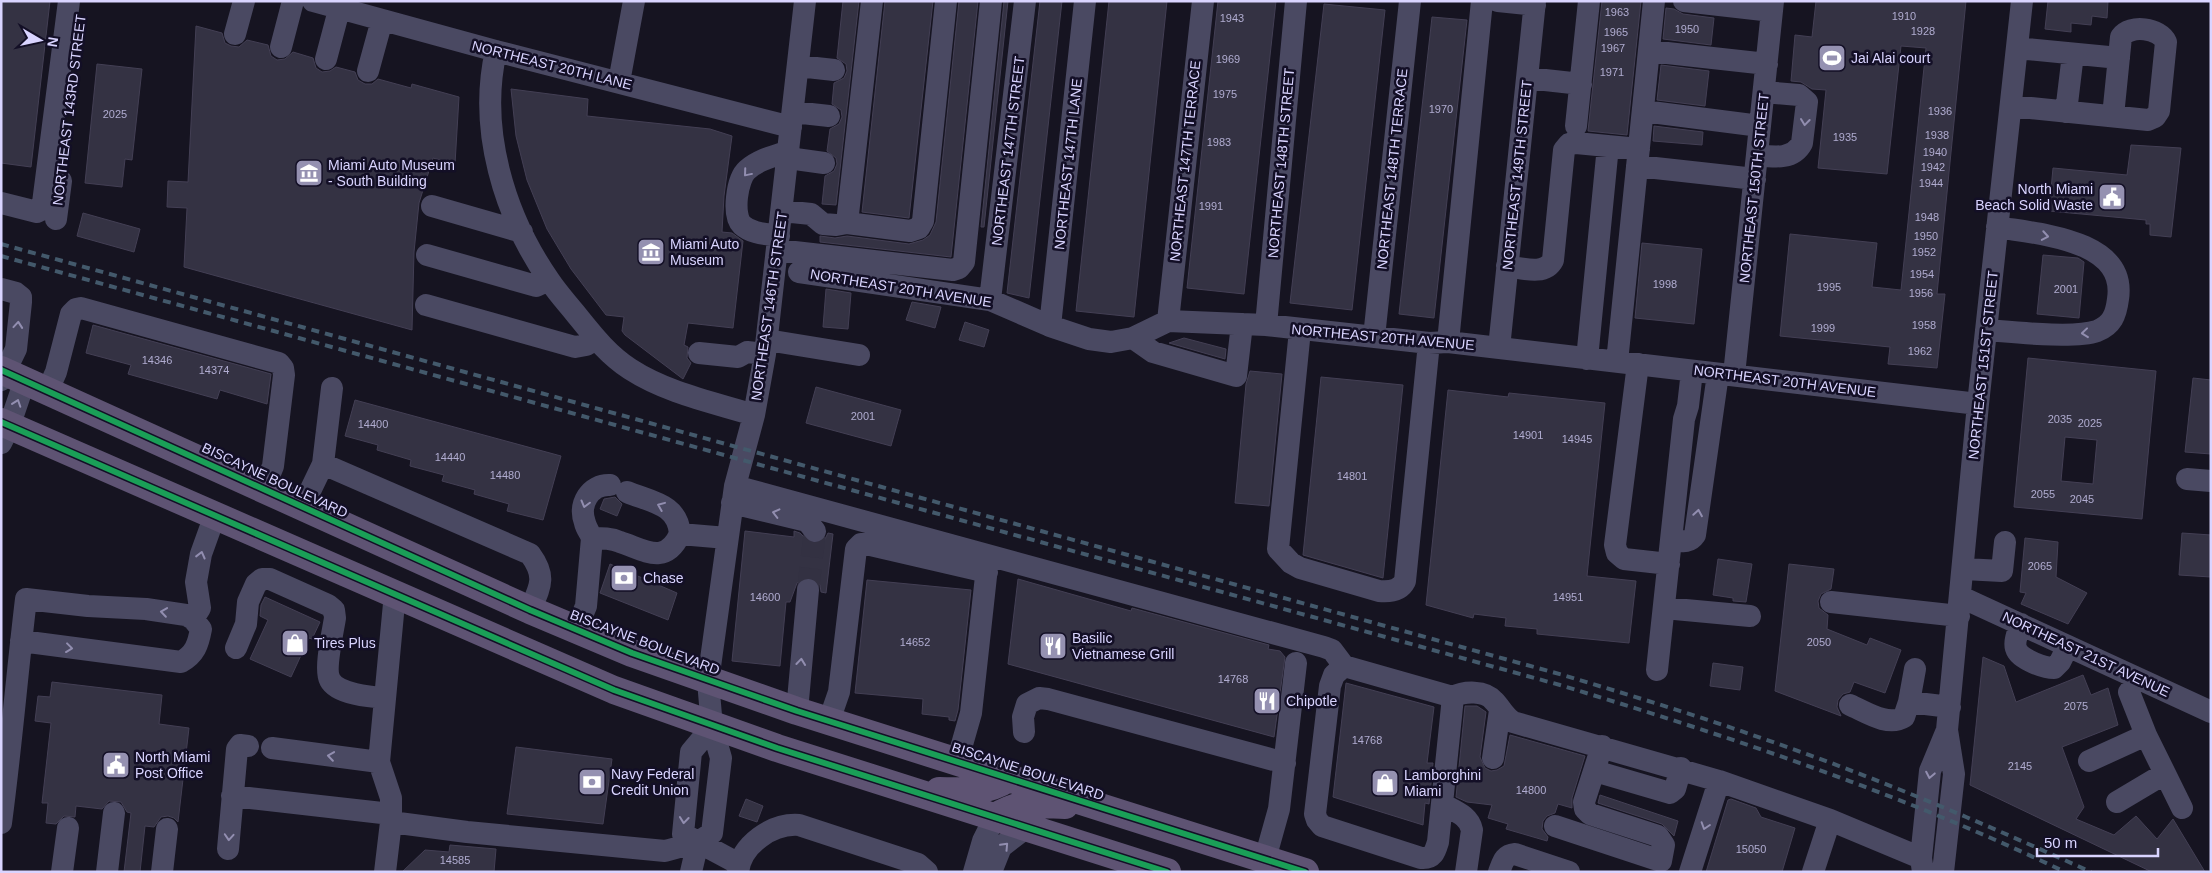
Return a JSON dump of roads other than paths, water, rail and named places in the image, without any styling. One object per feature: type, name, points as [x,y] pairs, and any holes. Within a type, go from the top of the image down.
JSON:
[{"type":"main road","name":"BISCAYNE BOULEVARD","points":[[16,378],[264,488],[530,610],[576,630],[708,681],[1305,872]]},
{"type":"main road","points":[[4,431],[215,515],[614,690],[712,727],[1167,872]]},
{"type":"main road","points":[[905,788],[965,792],[998,785],[1009,778]]},
{"type":"main road","points":[[995,817],[1013,807],[1030,804],[1099,807]]},
{"type":"street","points":[[1,203],[36,212],[41,210],[69,1]]},
{"type":"street","name":"NORTHEAST 143RD STREET","points":[[56,219],[81,1]]},
{"type":"street","points":[[235,34],[244,1]]},
{"type":"street","points":[[282,47],[293,1]]},
{"type":"street","name":"NORTHEAST 20TH LANE","points":[[314,1],[339,10],[619,82],[792,119],[829,116]]},
{"type":"street","points":[[619,82],[634,1]]},
{"type":"street","name":"NORTHEAST 146TH STREET","points":[[698,842],[712,833],[721,758],[712,727],[708,681],[734,494],[754,415],[766,347],[805,1]]},
{"type":"street","points":[[848,223],[872,1]]},
{"type":"street","points":[[782,211],[811,214],[823,224],[836,225],[848,223],[910,231],[919,228],[923,221],[946,1]]},
{"type":"street","points":[[824,163],[788,155],[758,162],[747,170],[742,176],[738,193],[737,215],[741,224],[778,243],[953,270],[959,268],[964,262],[991,1]]},
{"type":"street","name":"NORTHEAST 147TH STREET","points":[[990,300],[1025,1]]},
{"type":"street","name":"NORTHEAST 147TH LANE","points":[[1050,326],[1085,1]]},
{"type":"street","name":"NORTHEAST 147TH TERRACE","points":[[1168,321],[1203,1]]},
{"type":"street","name":"NORTHEAST 148TH STREET","points":[[1266,325],[1296,1]]},
{"type":"street","name":"NORTHEAST 148TH TERRACE","points":[[1374,337],[1410,1]]},
{"type":"street","points":[[1300,330],[1278,549],[1291,563],[1300,568],[1387,592],[1403,586],[1406,581],[1439,343],[1482,1]]},
{"type":"street","points":[[1498,1],[1535,3]]},
{"type":"street","points":[[1576,126],[1589,1]]},
{"type":"street","points":[[1654,1],[1638,157],[1615,545],[1618,553],[1624,559],[1668,564]]},
{"type":"street","points":[[1684,1],[1773,6]]},
{"type":"street","name":"NORTHEAST 151ST STREET","points":[[1937,868],[1930,771],[1948,730],[1978,404],[2022,1]]},
{"type":"street","name":"NORTHEAST 149TH STREET","points":[[1499,348],[1535,3]]},
{"type":"street","name":"NORTHEAST 150TH STREET","points":[[1671,540],[1686,542],[1695,535],[1726,374],[1755,179],[1773,6]]},
{"type":"street","points":[[326,59],[339,10]]},
{"type":"street","points":[[368,70],[382,20]]},
{"type":"street","points":[[2011,106],[2148,120],[2155,118],[2159,111],[2166,42],[2164,36],[2158,32],[2131,29],[2125,31],[2121,36],[2113,116]]},
{"type":"street","points":[[2017,48],[2119,58]]},
{"type":"street","points":[[496,51],[491,74],[490,96],[494,151],[502,181],[522,232],[549,280],[596,339],[616,359],[661,386],[754,415]]},
{"type":"street","points":[[1649,51],[1767,64]]},
{"type":"street","points":[[2066,112],[2073,54]]},
{"type":"street","points":[[798,66],[834,70]]},
{"type":"street","points":[[1527,78],[1580,84]]},
{"type":"street","points":[[1757,155],[1780,158],[1799,149],[1802,143],[1807,102],[1799,95],[1764,92]]},
{"type":"street","points":[[1643,111],[1760,126]]},
{"type":"street","points":[[1508,266],[1543,270],[1550,266],[1553,260],[1564,150],[1569,144],[1608,146],[1638,157],[1755,179]]},
{"type":"street","points":[[1587,358],[1608,146]]},
{"type":"street","points":[[432,206],[522,232]]},
{"type":"street","points":[[1986,330],[2060,334],[2096,332],[2110,324],[2115,317],[2119,294],[2118,280],[2112,269],[2104,258],[2090,250],[2069,240],[1997,227]]},
{"type":"street","points":[[426,255],[536,286],[549,280]]},
{"type":"street","name":"NORTHEAST 20TH AVENUE","points":[[799,272],[990,300],[1050,326],[1089,339],[1111,342],[1133,338],[1168,321],[1266,325],[1300,330],[1499,348],[1978,404]]},
{"type":"street","points":[[1,289],[16,293],[21,297],[16,349],[16,378],[4,431]]},
{"type":"street","points":[[426,305],[575,347],[586,346],[596,339]]},
{"type":"street","points":[[16,378],[56,372],[72,314],[81,308],[279,363],[283,368],[284,375],[273,466],[264,488]]},
{"type":"street","points":[[1133,338],[1153,352],[1236,376],[1242,324]]},
{"type":"street","points":[[699,353],[738,357],[747,352],[766,347],[859,355]]},
{"type":"street","points":[[1657,670],[1684,419],[1688,406],[1692,370]]},
{"type":"street","points":[[299,505],[311,489],[323,464],[332,388]]},
{"type":"street","points":[[323,464],[530,554],[536,561],[542,578],[530,610]]},
{"type":"street","points":[[2187,479],[2211,482]]},
{"type":"street","points":[[576,630],[586,606],[592,538],[584,522],[583,514],[585,503],[593,488],[600,485],[618,489],[671,510],[680,523],[680,534],[675,545],[669,550],[651,554],[618,541],[592,538]]},
{"type":"street","points":[[734,494],[808,521],[815,531]]},
{"type":"street","points":[[734,494],[988,564],[1324,647],[1332,650],[1344,666],[1453,698]]},
{"type":"street","points":[[193,619],[200,608],[196,582],[201,554],[215,515]]},
{"type":"street","points":[[680,534],[727,538]]},
{"type":"street","points":[[1964,569],[2002,571],[2005,542]]},
{"type":"street","points":[[829,721],[839,692],[856,549],[861,544],[988,564]]},
{"type":"street","points":[[957,762],[971,712],[988,564]]},
{"type":"street","points":[[236,648],[246,624],[248,602],[256,584],[262,579],[270,579],[328,605],[334,610],[335,618],[328,670],[330,681],[338,688],[351,693],[385,698]]},
{"type":"street","points":[[797,711],[808,590]]},
{"type":"street","points":[[385,872],[391,818],[391,798],[379,762],[395,593]]},
{"type":"street","points":[[1,823],[6,735],[26,599],[88,606],[146,609],[186,615],[193,619],[201,629],[198,645],[194,652],[181,662],[21,642]]},
{"type":"street","name":"NORTHEAST 21ST AVENUE","points":[[1831,602],[1960,606],[2021,624],[2211,712]]},
{"type":"street","points":[[1664,608],[1750,616]]},
{"type":"street","points":[[2021,624],[2015,639],[2016,649],[2021,657],[2046,668],[2054,668],[2060,662],[2068,646]]},
{"type":"street","points":[[2095,658],[2105,684]]},
{"type":"street","points":[[1264,859],[1279,809],[1286,763],[1296,664]]},
{"type":"street","points":[[1344,666],[1334,675],[1330,686],[1315,814],[1322,826],[1428,858],[1436,851],[1453,698],[1460,693],[1468,692],[1489,696],[1513,722],[1681,768],[1719,781],[1830,820],[1937,868]]},
{"type":"street","points":[[1850,705],[1891,722],[1904,717],[1909,702],[1915,669]]},
{"type":"street","points":[[2089,760],[2142,725],[2145,710],[2156,686]]},
{"type":"street","points":[[2129,692],[2164,774],[2182,808]]},
{"type":"street","points":[[1024,732],[1023,717],[1028,704],[1039,698],[1048,698],[1286,763]]},
{"type":"street","points":[[1909,702],[1950,707]]},
{"type":"street","points":[[1493,758],[1500,710]]},
{"type":"street","points":[[712,727],[691,752],[683,834],[738,868],[744,852],[776,827],[787,824],[798,825],[910,861],[918,864],[926,872]]},
{"type":"street","points":[[228,849],[237,749],[240,745],[248,746]]},
{"type":"street","points":[[1555,826],[1660,867],[1664,845],[1658,836],[1590,814],[1585,809],[1584,802],[1602,746]]},
{"type":"street","points":[[272,748],[379,762]]},
{"type":"street","points":[[1605,774],[1670,793],[1675,789],[1681,768]]},
{"type":"street","points":[[2117,802],[2164,774]]},
{"type":"street","points":[[1690,872],[1719,781]]},
{"type":"street","points":[[232,796],[391,818],[467,832],[665,851],[698,842]]},
{"type":"street","points":[[1442,804],[1471,823],[1472,830],[1466,872]]},
{"type":"street","points":[[107,872],[114,813]]},
{"type":"street","points":[[974,872],[983,842],[995,817]]},
{"type":"street","points":[[1813,872],[1830,820]]},
{"type":"street","points":[[991,872],[1001,847],[1027,827]]},
{"type":"street","points":[[62,872],[68,828]]},
{"type":"street","points":[[162,872],[167,829]]},
{"type":"street","points":[[691,872],[698,842]]},
{"type":"street","points":[[1500,872],[1504,859],[1508,855],[1515,854],[1569,872]]},
{"type":"tunnel","points":[[808,590],[815,531]]},
{"type":"railway","points":[[1,244],[1563,675],[1712,721],[1845,768],[1969,818],[2091,872]]},
{"type":"railway","points":[[1,256],[1560,685],[1752,746],[1879,792],[1942,817],[2065,872]]},
{"type":"place","name":"Jai Alai court","points":[[1832,58]]},
{"type":"place","name":"Miami Auto Museum - South Building","points":[[309,173]]},
{"type":"place","name":"North Miami Beach Solid Waste","points":[[2112,197]]},
{"type":"place","name":"Miami Auto Museum","points":[[651,252]]},
{"type":"place","name":"Chase","points":[[624,578]]},
{"type":"place","name":"Tires Plus","points":[[295,643]]},
{"type":"place","name":"Basilic Vietnamese Grill","points":[[1053,646]]},
{"type":"place","name":"Chipotle","points":[[1267,701]]},
{"type":"place","name":"North Miami Post Office","points":[[116,765]]},
{"type":"place","name":"Navy Federal Credit Union","points":[[592,782]]},
{"type":"place","name":"Lamborghini Miami","points":[[1385,783]]}]
